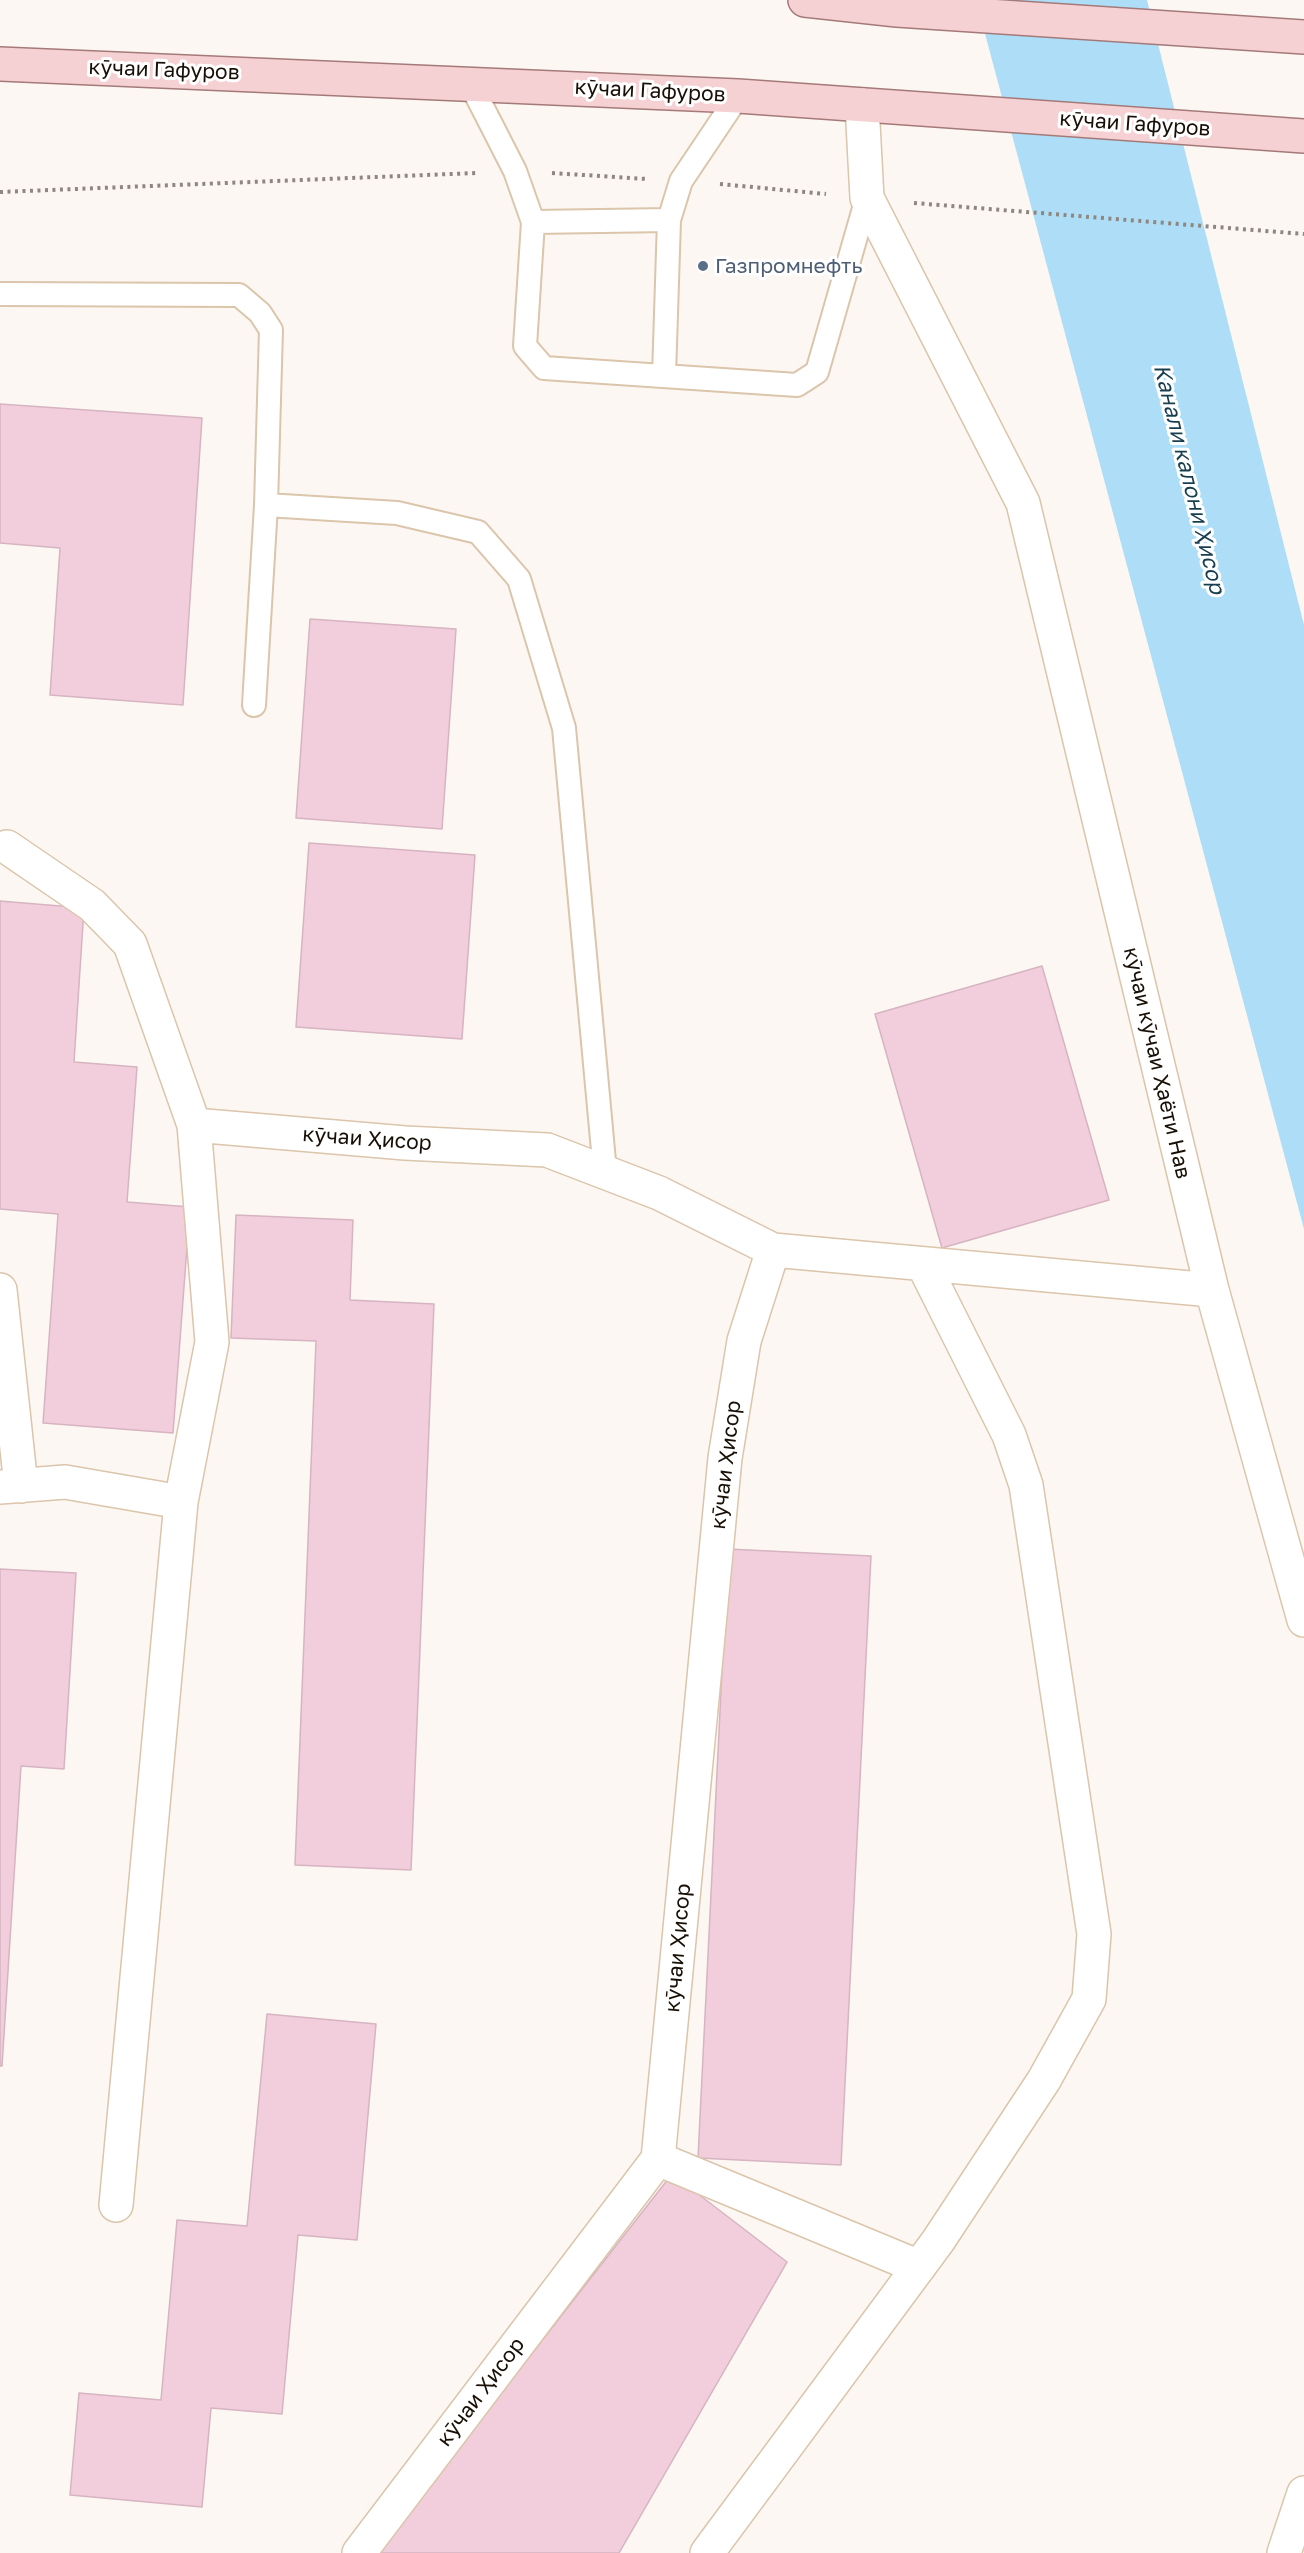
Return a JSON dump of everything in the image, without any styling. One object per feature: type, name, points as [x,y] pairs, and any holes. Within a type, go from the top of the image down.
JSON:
[{"type":"main road","points":[[805,0],[1299,37]]},
{"type":"main road","name":"кӯчаи Гафуров","points":[[0,63],[738,96],[1301,136]]},
{"type":"street","points":[[862,105],[867,198]]},
{"type":"street","name":"кӯчаи кӯчаи Ҳаёти Нав","points":[[867,198],[1023,503],[1212,1290],[1304,1620]]},
{"type":"street","points":[[7,848],[92,904],[130,944],[194,1125],[212,1342],[181,1502],[116,2205]]},
{"type":"street","name":"кӯчаи Ҳисор","points":[[194,1125],[405,1143],[546,1150],[659,1193],[772,1250],[1212,1290]]},
{"type":"street","name":"кӯчаи Ҳисор","points":[[359,2553],[658,2159],[725,1458],[744,1341],[772,1250]]},
{"type":"street","points":[[707,2553],[919,2267],[1044,2080],[1089,1999],[1094,1934],[1026,1485],[1008,1436],[923,1264]]},
{"type":"street","points":[[0,1290],[10,1486],[65,1482],[181,1502]]},
{"type":"street","points":[[658,2159],[919,2267]]},
{"type":"street","points":[[1284,2553],[1304,2493]]},
{"type":"lane","points":[[470,83],[515,171],[533,222],[525,346],[544,368],[797,385],[817,372],[867,198]]},
{"type":"lane","points":[[664,376],[669,220],[681,181],[738,96]]},
{"type":"lane","points":[[533,222],[669,220]]},
{"type":"lane","points":[[0,294],[239,295],[260,313],[271,330],[266,505],[254,705]]},
{"type":"lane","points":[[266,505],[397,513],[478,532],[519,579],[564,728],[605,1172]]},
{"type":"path","points":[[0,192],[515,171],[681,181],[931,205],[1304,234]]},
{"type":"water","name":"Канали калони Ҳисор","points":[[976,0],[1147,0],[1304,625],[1304,1229]]},
{"type":"building","points":[[0,404],[202,418],[183,705],[50,695],[60,548],[0,543]]},
{"type":"building","points":[[310,619],[456,629],[442,829],[296,818]]},
{"type":"building","points":[[309,843],[475,855],[462,1039],[296,1027]]},
{"type":"building","points":[[0,901],[84,908],[74,1062],[137,1067],[127,1202],[190,1207],[173,1433],[43,1423],[58,1214],[0,1209]]},
{"type":"building","points":[[1042,966],[1109,1200],[942,1248],[875,1014]]},
{"type":"building","points":[[236,1215],[353,1220],[350,1300],[434,1304],[411,1870],[295,1865],[316,1341],[231,1338]]},
{"type":"building","points":[[728,1549],[871,1556],[841,2165],[698,2158]]},
{"type":"building","points":[[0,1569],[76,1573],[64,1769],[21,1766],[2,2066],[0,2066]]},
{"type":"building","points":[[267,2014],[376,2024],[357,2240],[298,2235],[282,2414],[211,2408],[202,2507],[70,2495],[79,2393],[161,2400],[177,2220],[247,2226]]},
{"type":"building","points":[[672,2174],[787,2262],[619,2553],[376,2553]]},
{"type":"place","name":"Газпромнефть","points":[[703,266]]}]
